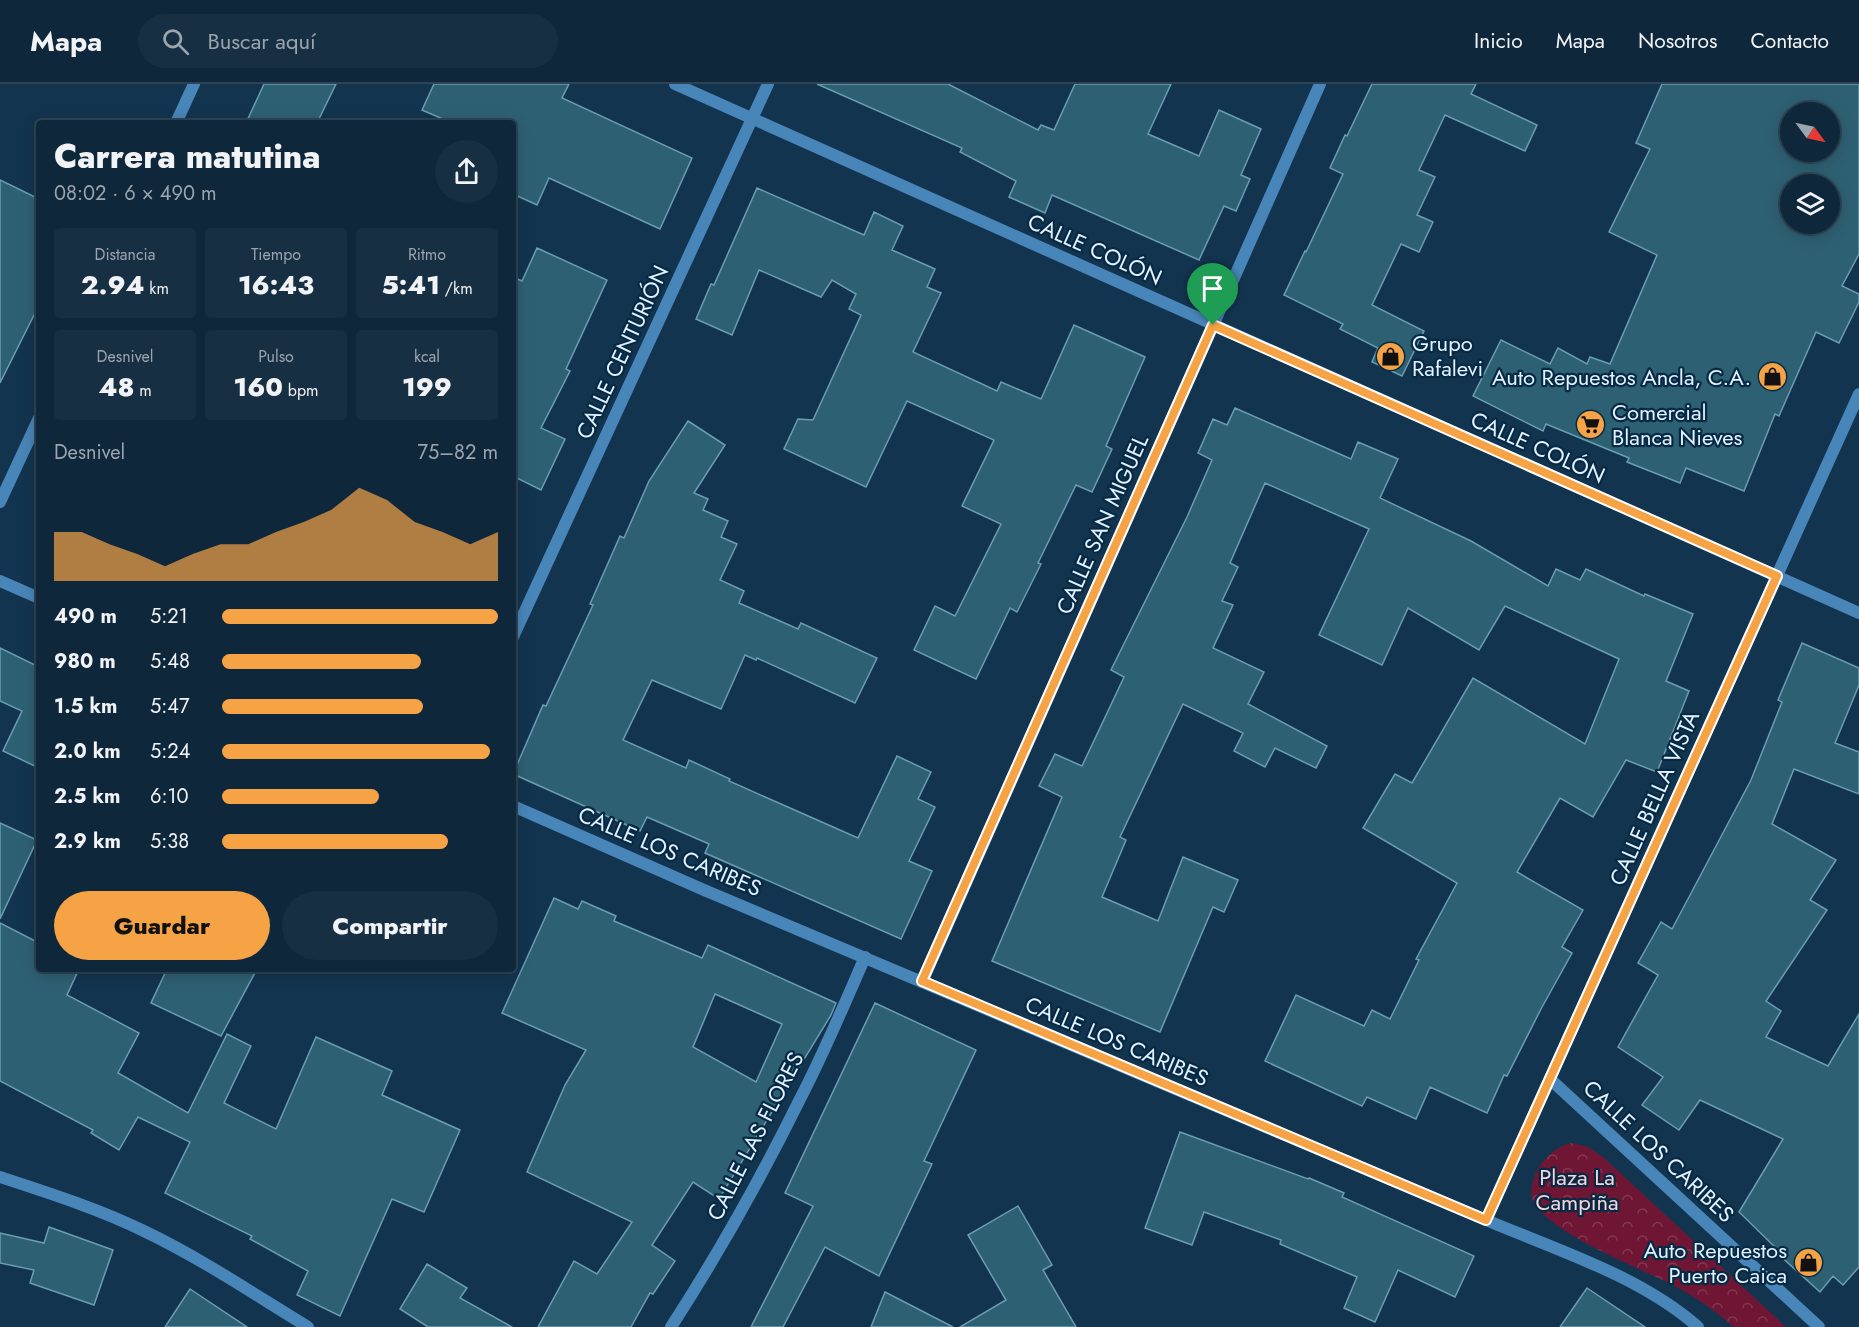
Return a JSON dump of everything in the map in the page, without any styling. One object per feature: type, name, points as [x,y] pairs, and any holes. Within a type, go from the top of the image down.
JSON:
[{"type":"street","points":[[177,120],[194,84]]},
{"type":"street","name":"CALLE COLÓN","points":[[675,84],[1859,613]]},
{"type":"street","name":"CALLE CENTURIÓN","points":[[516,631],[768,84]]},
{"type":"street","name":"CALLE SAN MIGUEL","points":[[922,981],[1320,84]]},
{"type":"street","name":"CALLE BELLA VISTA","points":[[1486,1220],[1859,394]]},
{"type":"street","points":[[0,502],[36,424]]},
{"type":"street","points":[[0,581],[36,597]]},
{"type":"street","name":"CALLE LOS CARIBES","points":[[516,807],[1621,1277],[1657,1297],[1698,1327]]},
{"type":"street","name":"CALLE LAS FLORES","points":[[671,1327],[750,1196],[801,1098],[866,957]]},
{"type":"street","name":"CALLE LOS CARIBES","points":[[1550,1079],[1819,1327]]},
{"type":"street","points":[[0,1177],[82,1204],[145,1231],[194,1257],[308,1327]]},
{"type":"green space","name":"Plaza La Campiña","points":[[1572,1143],[1588,1147],[1603,1157],[1786,1327],[1733,1327],[1712,1309],[1689,1294],[1596,1249],[1542,1213],[1531,1194],[1536,1174],[1552,1153]]},
{"type":"building","points":[[264,84],[336,84],[318,120],[247,120]]},
{"type":"building","points":[[434,84],[569,84],[562,98],[692,158],[660,229],[549,178],[537,205],[516,195],[516,120],[445,120],[422,110]]},
{"type":"building","points":[[817,84],[948,84],[1038,130],[1041,125],[1054,130],[1075,84],[1171,84],[1148,134],[1199,156],[1219,110],[1261,129],[1241,175],[1250,179],[1236,211],[1224,206],[1199,260],[1052,195],[1045,213],[1009,197],[1016,181],[960,152],[962,148]]},
{"type":"building","points":[[1372,84],[1476,84],[1471,94],[1537,125],[1525,151],[1445,115],[1419,170],[1435,177],[1417,215],[1433,222],[1419,252],[1401,244],[1372,305],[1424,331],[1402,376],[1372,362],[1378,348],[1340,329],[1343,324],[1284,295],[1343,174],[1330,168]]},
{"type":"building","points":[[1662,84],[1859,84],[1859,254],[1842,286],[1859,294],[1859,302],[1839,343],[1816,332],[1779,416],[1775,414],[1744,491],[1686,468],[1680,483],[1627,462],[1629,458],[1546,424],[1543,431],[1473,396],[1501,340],[1550,364],[1558,348],[1587,364],[1590,357],[1610,364],[1657,255],[1609,232],[1650,149],[1636,143]]},
{"type":"building","points":[[0,180],[36,198],[36,311],[0,383]]},
{"type":"building","points":[[757,188],[864,235],[874,212],[903,226],[892,250],[935,269],[927,287],[941,293],[913,352],[997,391],[1001,382],[1041,399],[1074,325],[1145,357],[1106,446],[1112,449],[1092,492],[1076,485],[1017,612],[1010,608],[976,679],[914,650],[935,606],[955,616],[1001,524],[962,506],[994,440],[907,401],[866,487],[784,449],[798,419],[813,420],[861,315],[849,309],[856,294],[832,280],[821,297],[759,270],[732,335],[696,319],[711,284],[714,285]]},
{"type":"building","points":[[537,248],[607,280],[566,369],[570,371],[541,428],[565,439],[541,490],[517,478],[516,480],[516,278],[522,281]]},
{"type":"building","points":[[1235,408],[1351,459],[1358,442],[1398,459],[1380,498],[1471,541],[1548,586],[1556,569],[1580,580],[1586,569],[1644,596],[1645,594],[1693,614],[1666,681],[1689,691],[1657,772],[1626,760],[1593,817],[1560,798],[1517,872],[1583,910],[1562,947],[1572,953],[1507,1076],[1504,1075],[1487,1113],[1430,1087],[1416,1119],[1367,1097],[1362,1106],[1265,1061],[1296,995],[1364,1026],[1372,1010],[1390,1019],[1419,960],[1416,959],[1457,883],[1363,828],[1395,774],[1412,783],[1473,678],[1585,744],[1619,659],[1505,606],[1479,650],[1408,608],[1382,665],[1319,635],[1369,529],[1265,483],[1230,563],[1238,567],[1222,601],[1233,605],[1213,648],[1264,672],[1248,704],[1327,746],[1316,768],[1275,748],[1265,767],[1234,751],[1243,733],[1183,704],[1120,837],[1126,840],[1102,897],[1158,921],[1183,857],[1238,880],[1224,912],[1213,907],[1160,1032],[992,961],[1062,797],[1039,786],[1055,754],[1082,766],[1124,677],[1111,670],[1187,517],[1212,460],[1198,453],[1213,419],[1227,425]]},
{"type":"building","points":[[688,421],[725,445],[694,493],[708,499],[703,510],[728,521],[721,537],[737,544],[720,580],[744,591],[739,603],[798,629],[801,623],[877,658],[855,703],[757,658],[756,660],[745,655],[721,709],[652,680],[623,740],[686,768],[689,760],[730,779],[729,781],[858,838],[897,756],[931,772],[918,799],[935,807],[909,861],[932,871],[901,939],[705,853],[709,844],[647,817],[640,831],[516,775],[516,767],[543,705],[546,706],[593,605],[590,604],[620,536],[624,538],[649,481]]},
{"type":"building","points":[[1802,643],[1859,668],[1859,685],[1835,743],[1859,752],[1859,794],[1794,769],[1772,824],[1836,860],[1810,900],[1827,910],[1766,1001],[1781,1011],[1766,1037],[1828,1066],[1859,1014],[1859,1267],[1843,1285],[1833,1276],[1820,1292],[1777,1253],[1779,1251],[1739,1212],[1783,1139],[1700,1100],[1679,1130],[1642,1105],[1663,1077],[1618,1047],[1658,975],[1638,963],[1661,922],[1672,929],[1751,780],[1782,702],[1778,700]]},
{"type":"building","points":[[0,648],[36,666],[36,767],[3,751],[22,711],[0,701]]},
{"type":"building","points":[[0,823],[36,840],[36,842],[0,919]]},
{"type":"building","points":[[554,898],[578,909],[582,901],[616,916],[614,921],[702,958],[708,945],[836,1003],[831,1015],[719,1199],[693,1182],[652,1245],[675,1261],[653,1294],[650,1293],[631,1327],[538,1327],[574,1261],[597,1274],[632,1222],[527,1172],[565,1085],[586,1050],[502,1013]],"holes":[[[715,994],[782,1024],[756,1082],[693,1047]]]},
{"type":"building","points":[[0,923],[36,941],[36,972],[78,972],[67,995],[139,1033],[118,1073],[188,1113],[227,1034],[251,1046],[224,1103],[276,1129],[316,1037],[392,1071],[382,1095],[460,1130],[424,1212],[392,1199],[340,1316],[297,1295],[308,1271],[250,1239],[252,1236],[165,1193],[190,1142],[138,1117],[119,1150],[91,1133],[93,1130],[0,1081]]},
{"type":"building","points":[[166,972],[255,972],[221,1036],[151,1003]]},
{"type":"building","points":[[875,1003],[976,1050],[924,1161],[932,1164],[879,1276],[825,1247],[783,1327],[751,1327],[813,1206],[785,1193]]},
{"type":"building","points":[[1180,1132],[1309,1178],[1344,1193],[1342,1197],[1474,1256],[1455,1297],[1398,1270],[1375,1322],[1344,1308],[1357,1277],[1280,1244],[1281,1240],[1204,1212],[1192,1245],[1145,1228]]},
{"type":"building","points":[[1018,1206],[1052,1265],[1043,1270],[1076,1327],[960,1327],[1006,1300],[968,1235]]},
{"type":"building","points":[[49,1227],[113,1250],[94,1305],[30,1283],[34,1270],[0,1263],[0,1233],[44,1243]]},
{"type":"building","points":[[427,1264],[467,1288],[460,1298],[512,1327],[428,1327],[400,1309]]},
{"type":"building","points":[[1587,1288],[1645,1327],[1560,1327]]},
{"type":"building","points":[[190,1289],[247,1327],[165,1327]]},
{"type":"building","points":[[885,1292],[953,1327],[871,1327]]},
{"type":"place","name":"Grupo Rafalevi","points":[[1391,356]]},
{"type":"place","name":"Auto Repuestos Ancla, C.A.","points":[[1772,377]]},
{"type":"place","name":"Comercial Blanca Nieves","points":[[1591,425]]},
{"type":"place","name":"Auto Repuestos Puerto Caica","points":[[1808,1263]]},
{"type":"route","points":[[1213,325],[1777,576],[1486,1220],[922,981],[1213,325]]}]
